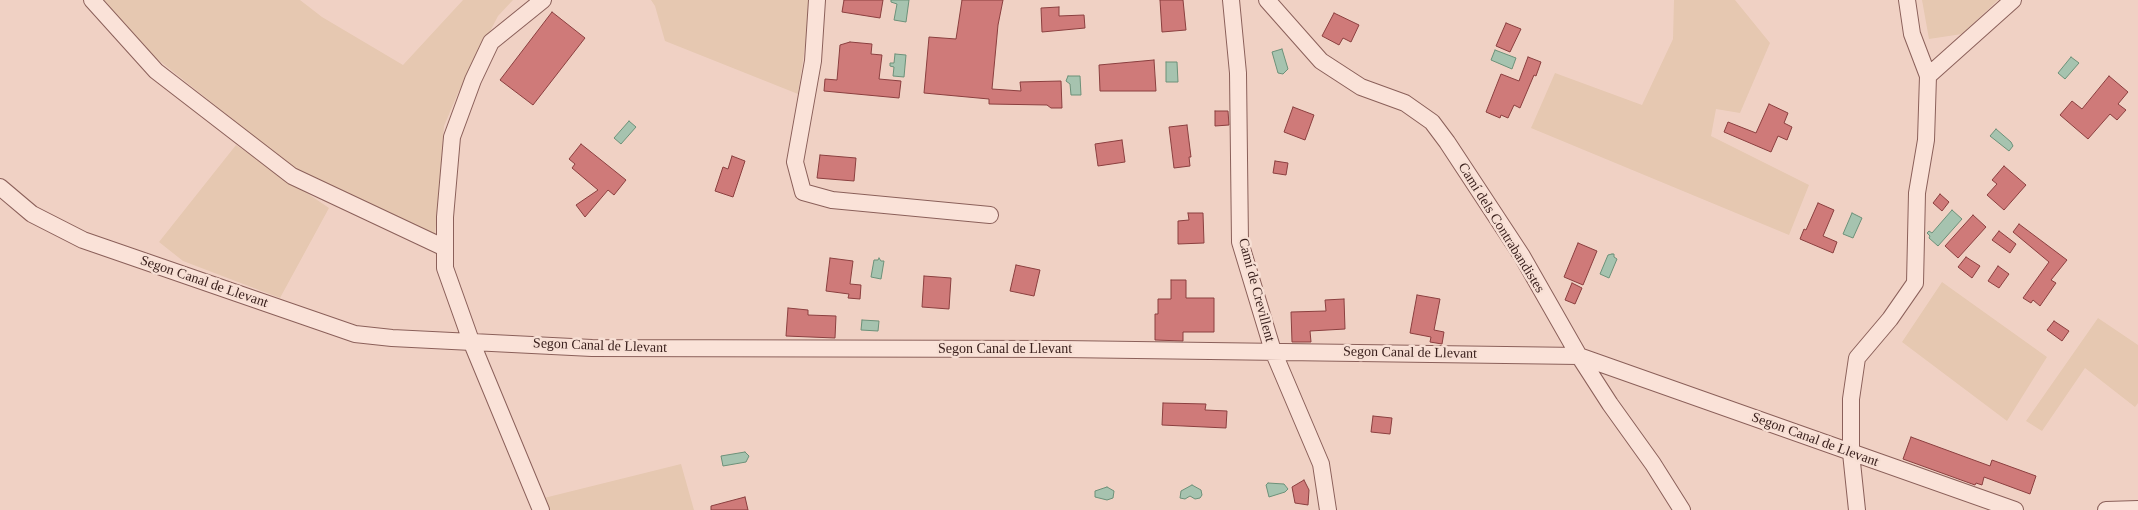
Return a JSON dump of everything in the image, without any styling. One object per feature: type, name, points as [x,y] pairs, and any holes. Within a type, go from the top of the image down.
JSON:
[{"type":"street","points":[[92,0],[156,71],[292,176],[445,248]]},
{"type":"street","points":[[541,510],[471,341],[445,268],[445,217],[452,137],[473,80],[491,42],[543,0]]},
{"type":"street","points":[[817,0],[813,61],[795,162],[803,192],[832,200],[990,215]]},
{"type":"street","name":"Camí de Crevillent","points":[[1231,0],[1238,73],[1240,242],[1273,351],[1322,464],[1328,510]]},
{"type":"street","name":"Camí dels Contrabandistes","points":[[1267,0],[1321,61],[1361,87],[1405,103],[1432,122],[1522,256],[1579,356],[1682,510]]},
{"type":"street","points":[[1857,510],[1851,453],[1851,399],[1857,358],[1890,319],[1915,283],[1917,193],[1926,140],[1928,76],[1912,34],[1907,0]]},
{"type":"street","points":[[1928,76],[2013,0]]},
{"type":"street","name":"Segon Canal de Llevant","points":[[0,188],[32,214],[83,240],[355,334],[592,348],[1273,351],[1579,356],[2016,510]]},
{"type":"street","points":[[2106,510],[2138,509]]},
{"type":"shaded area","points":[[103,0],[300,0],[322,17],[403,65],[463,0],[513,0],[498,16],[458,93],[444,126],[435,237],[291,166],[151,54]]},
{"type":"shaded area","points":[[651,0],[809,0],[806,40],[798,94],[665,41],[655,6]]},
{"type":"shaded area","points":[[891,0],[909,0],[906,22],[894,20],[897,4],[891,2]]},
{"type":"shaded area","points":[[1674,0],[1735,0],[1770,43],[1740,113],[1716,109],[1711,136],[1809,185],[1789,235],[1531,128],[1555,73],[1642,105],[1673,39]]},
{"type":"shaded area","points":[[1922,0],[1998,0],[1962,34],[1929,39]]},
{"type":"shaded area","points":[[1282,49],[1288,69],[1283,74],[1278,73],[1272,52]]},
{"type":"shaded area","points":[[1495,50],[1516,58],[1512,69],[1491,60]]},
{"type":"shaded area","points":[[895,54],[906,55],[904,77],[893,76],[894,67],[890,66],[890,63],[894,63]]},
{"type":"shaded area","points":[[2071,57],[2079,63],[2065,79],[2058,73]]},
{"type":"shaded area","points":[[1166,62],[1177,62],[1178,82],[1166,82]]},
{"type":"shaded area","points":[[1068,76],[1080,76],[1081,95],[1071,95],[1070,84],[1066,81]]},
{"type":"shaded area","points":[[629,121],[636,127],[621,144],[614,138]]},
{"type":"shaded area","points":[[1996,129],[2011,142],[2013,146],[2009,151],[1990,136]]},
{"type":"shaded area","points":[[236,145],[329,208],[280,298],[183,261],[159,242]]},
{"type":"shaded area","points":[[1952,210],[1962,219],[1938,246],[1929,238],[1930,236],[1927,233],[1929,231],[1932,233]]},
{"type":"shaded area","points":[[1852,213],[1862,218],[1853,238],[1843,234]]},
{"type":"shaded area","points":[[1614,254],[1614,257],[1617,259],[1609,278],[1600,274],[1608,255]]},
{"type":"shaded area","points":[[879,258],[881,261],[884,261],[881,279],[871,277],[874,260]]},
{"type":"shaded area","points":[[1942,282],[2047,357],[2007,421],[1902,342]]},
{"type":"shaded area","points":[[2098,318],[2138,345],[2138,403],[2135,407],[2085,368],[2042,431],[2026,421]]},
{"type":"shaded area","points":[[862,320],[879,321],[878,331],[861,330]]},
{"type":"shaded area","points":[[745,452],[749,456],[746,462],[723,466],[721,456]]},
{"type":"shaded area","points":[[681,464],[694,510],[549,510],[544,498]]},
{"type":"shaded area","points":[[1268,483],[1284,484],[1288,489],[1285,492],[1269,497],[1266,485]]},
{"type":"shaded area","points":[[1192,485],[1201,490],[1202,495],[1200,498],[1195,499],[1190,496],[1185,499],[1180,498],[1181,491]]},
{"type":"shaded area","points":[[1107,487],[1114,491],[1113,498],[1107,500],[1095,497],[1095,491]]},
{"type":"building","points":[[844,0],[883,0],[880,18],[842,12]]},
{"type":"building","points":[[962,0],[1003,0],[998,25],[992,89],[1021,91],[1020,82],[1061,81],[1062,108],[1051,108],[1047,105],[989,104],[989,99],[924,93],[929,37],[956,39]]},
{"type":"building","points":[[1160,0],[1183,0],[1186,30],[1162,32]]},
{"type":"building","points":[[1059,7],[1059,16],[1084,15],[1085,28],[1042,32],[1041,8]]},
{"type":"building","points":[[552,12],[585,38],[533,105],[500,80]]},
{"type":"building","points":[[1334,13],[1359,25],[1351,42],[1343,38],[1339,45],[1322,36]]},
{"type":"building","points":[[1506,23],[1521,29],[1510,52],[1496,46]]},
{"type":"building","points":[[850,42],[872,44],[871,54],[882,55],[879,79],[901,81],[899,98],[824,91],[825,79],[837,80],[840,45]]},
{"type":"building","points":[[1528,57],[1541,62],[1520,108],[1514,105],[1508,118],[1501,115],[1500,118],[1486,112],[1501,74],[1519,81]]},
{"type":"building","points":[[1154,60],[1156,91],[1100,91],[1099,65]]},
{"type":"building","points":[[2109,76],[2128,92],[2118,104],[2126,110],[2117,120],[2110,114],[2088,139],[2060,115],[2072,101],[2082,109]]},
{"type":"building","points":[[1769,104],[1788,113],[1784,123],[1792,127],[1787,140],[1778,136],[1771,152],[1724,132],[1728,122],[1756,133]]},
{"type":"building","points":[[1293,107],[1314,115],[1305,140],[1284,132]]},
{"type":"building","points":[[1215,111],[1228,111],[1229,125],[1215,126]]},
{"type":"building","points":[[1187,125],[1191,157],[1189,157],[1190,166],[1174,168],[1169,127]]},
{"type":"building","points":[[1122,140],[1125,162],[1098,166],[1095,144]]},
{"type":"building","points":[[581,144],[626,180],[614,195],[608,190],[585,217],[576,205],[598,190],[572,168],[575,164],[569,159]]},
{"type":"building","points":[[820,155],[856,158],[854,181],[817,178]]},
{"type":"building","points":[[732,156],[745,161],[733,197],[715,191],[723,167],[728,169]]},
{"type":"building","points":[[1275,161],[1288,163],[1286,175],[1273,173]]},
{"type":"building","points":[[2004,166],[2026,185],[2004,210],[1987,195],[1997,184],[1992,180]]},
{"type":"building","points":[[1940,194],[1949,202],[1942,211],[1933,203]]},
{"type":"building","points":[[1818,203],[1834,210],[1823,236],[1837,242],[1833,253],[1800,239]]},
{"type":"building","points":[[1188,213],[1203,213],[1204,243],[1178,244],[1178,221],[1189,220]]},
{"type":"building","points":[[1973,215],[1986,227],[1958,258],[1945,246]]},
{"type":"building","points":[[2019,224],[2067,260],[2051,280],[2056,283],[2040,306],[2033,300],[2031,303],[2023,298],[2049,262],[2013,232]]},
{"type":"building","points":[[1999,231],[2016,244],[2010,253],[1992,240]]},
{"type":"building","points":[[1578,243],[1597,251],[1583,285],[1564,277]]},
{"type":"building","points":[[1966,257],[1980,266],[1972,278],[1958,267]]},
{"type":"building","points":[[830,258],[853,261],[850,284],[861,285],[860,299],[848,298],[849,294],[826,291]]},
{"type":"building","points":[[1016,265],[1040,270],[1034,296],[1010,291]]},
{"type":"building","points":[[1998,266],[2009,274],[1999,288],[1988,281]]},
{"type":"building","points":[[924,276],[951,278],[949,309],[922,307]]},
{"type":"building","points":[[1171,280],[1186,280],[1186,298],[1214,298],[1214,332],[1183,332],[1183,341],[1155,340],[1155,314],[1158,314],[1158,299],[1171,299]]},
{"type":"building","points":[[1572,283],[1582,288],[1575,304],[1565,300]]},
{"type":"building","points":[[1417,295],[1440,299],[1434,330],[1444,332],[1442,344],[1430,342],[1431,337],[1410,333]]},
{"type":"building","points":[[1344,299],[1345,329],[1310,331],[1311,342],[1292,342],[1291,312],[1326,311],[1325,300]]},
{"type":"building","points":[[788,308],[808,310],[808,315],[836,316],[835,338],[786,336]]},
{"type":"building","points":[[2054,321],[2069,331],[2062,341],[2047,330]]},
{"type":"building","points":[[1163,403],[1206,404],[1205,410],[1227,411],[1226,428],[1162,425]]},
{"type":"building","points":[[1373,416],[1392,418],[1390,434],[1371,432]]},
{"type":"building","points":[[1911,437],[1990,466],[1992,460],[2036,476],[2030,494],[1984,477],[1982,485],[1976,483],[1975,485],[1903,459]]},
{"type":"building","points":[[1304,480],[1309,490],[1308,505],[1295,503],[1292,487]]},
{"type":"building","points":[[745,497],[748,510],[711,510],[711,506]]}]
